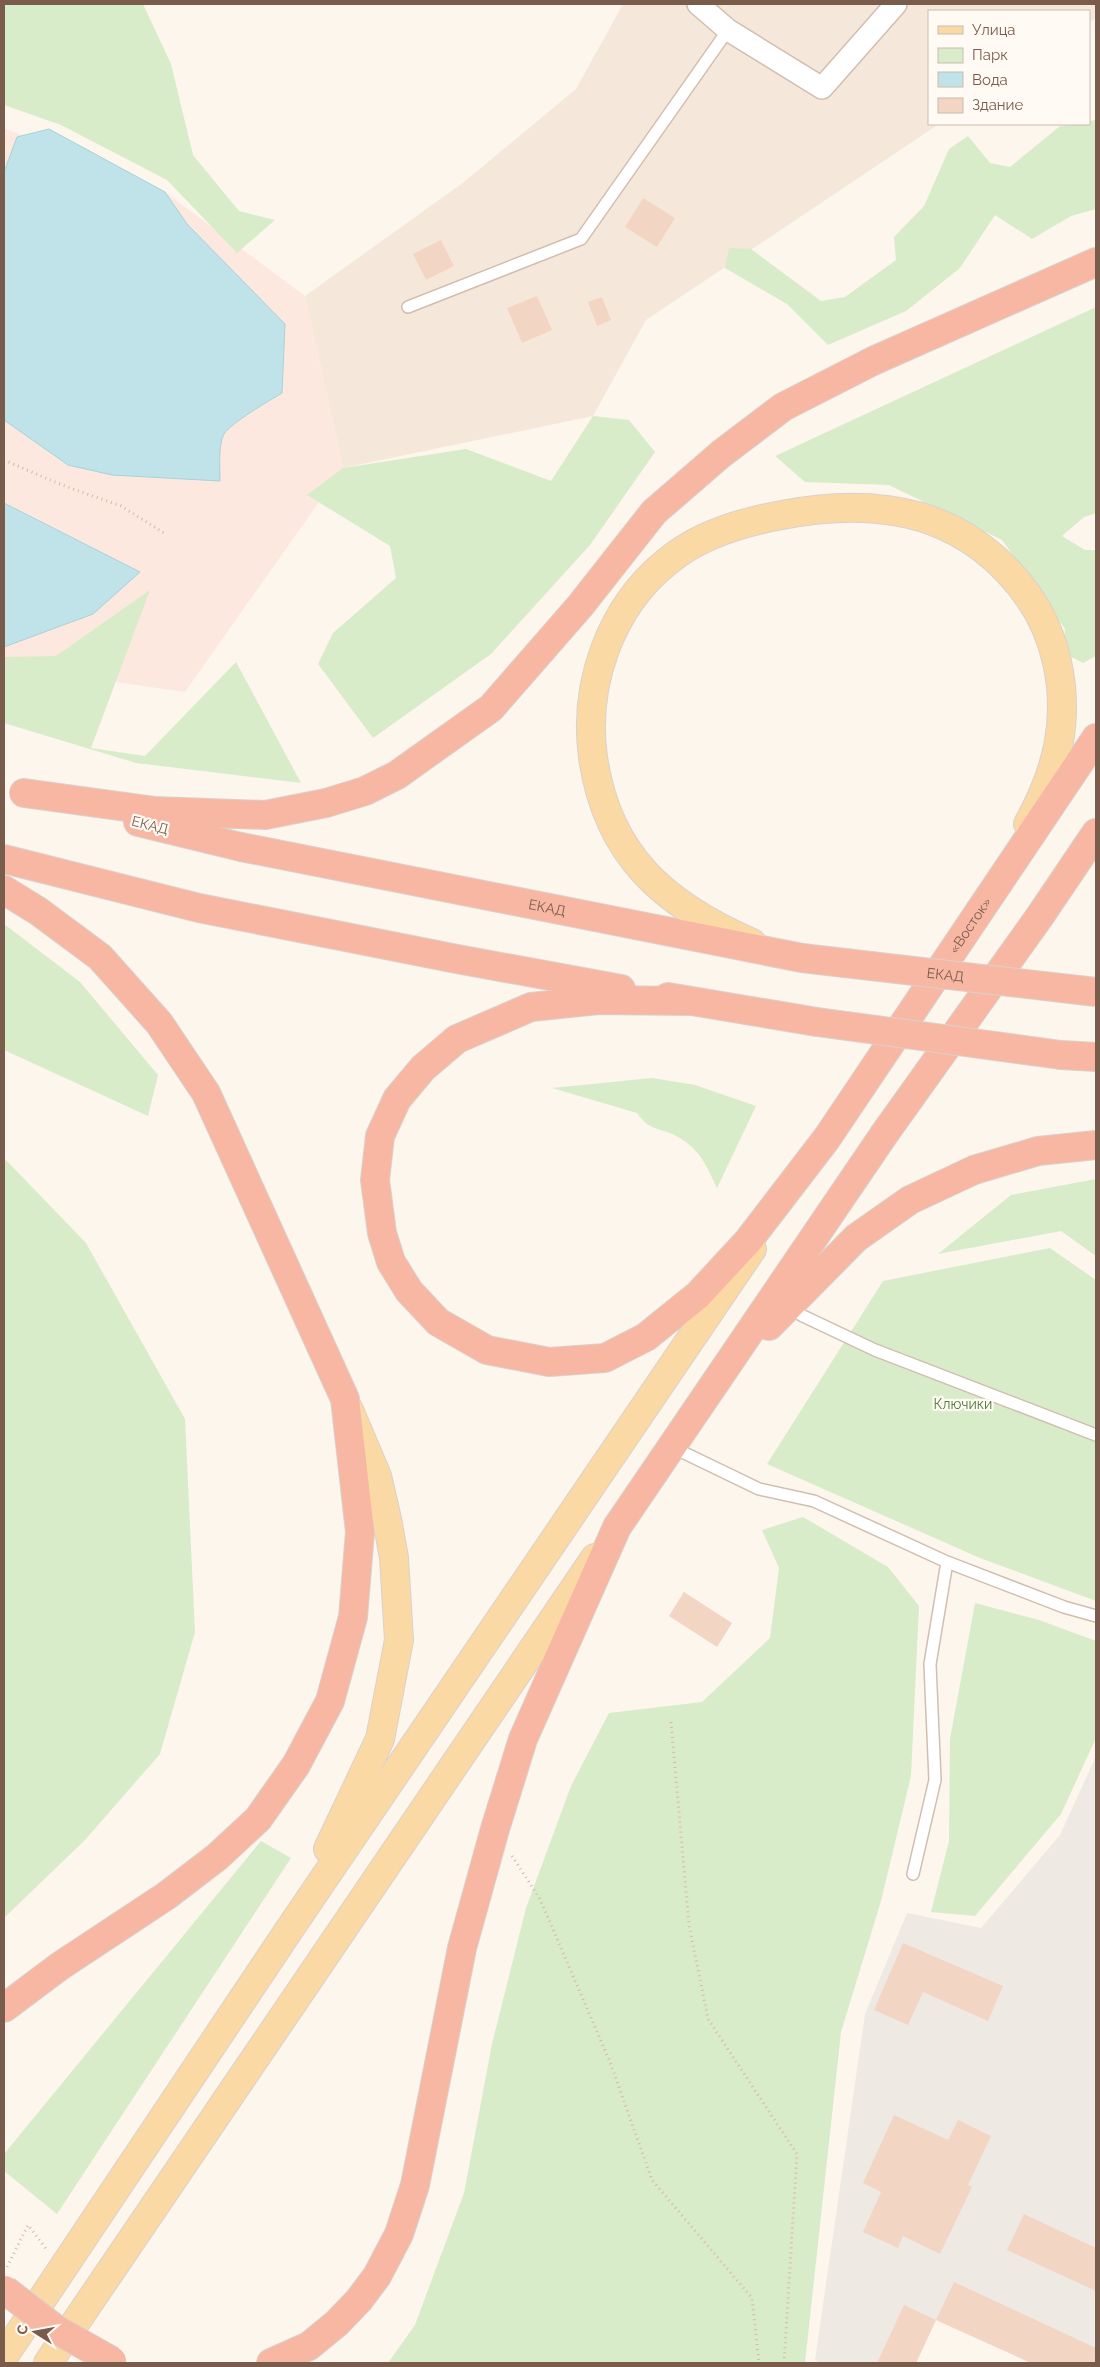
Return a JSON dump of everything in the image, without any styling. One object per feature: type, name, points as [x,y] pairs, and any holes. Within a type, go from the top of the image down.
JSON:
[{"type":"highway","points":[[14,790],[155,811],[265,815],[326,803],[365,791],[397,775],[491,708],[580,606],[654,512],[721,454],[783,407],[873,362],[1096,262]]},
{"type":"highway","name":"«Восток»","points":[[686,1001],[599,1000],[530,1007],[457,1038],[423,1068],[397,1100],[380,1136],[375,1180],[382,1233],[391,1262],[409,1291],[438,1322],[487,1350],[549,1362],[605,1358],[646,1337],[698,1295],[748,1241],[827,1138],[1096,738]]},
{"type":"highway","name":"ЕКАД","points":[[14,790],[241,847],[802,958],[1096,992]]},
{"type":"highway","points":[[271,2363],[309,2346],[337,2323],[359,2300],[377,2276],[399,2234],[415,2185],[462,1948],[495,1829],[523,1739],[617,1527],[722,1373],[781,1302],[885,1133],[1040,916],[1096,833]]},
{"type":"highway","points":[[4,859],[199,908],[457,959],[686,1001],[817,1022],[1096,1058]]},
{"type":"highway","points":[[4,890],[38,911],[100,957],[159,1023],[206,1093],[345,1399],[360,1532],[353,1617],[330,1701],[296,1765],[258,1819],[217,1857],[166,1896],[60,1966],[4,2008]]},
{"type":"highway","points":[[781,1302],[856,1238],[910,1200],[983,1167],[1038,1151],[1096,1145]]},
{"type":"highway","points":[[4,2289],[57,2330],[115,2362]]},
{"type":"main road","points":[[802,958],[761,947],[723,930],[681,906],[654,883],[637,864],[612,826],[595,770],[591,743],[591,701],[597,674],[607,644],[625,610],[643,586],[668,561],[696,543],[756,520],[802,511],[853,507],[900,512],[922,517],[964,536],[982,548],[1008,571],[1038,610],[1052,639],[1060,677],[1063,722],[1048,782],[1036,810],[979,910]]},
{"type":"main road","points":[[1040,916],[1096,842]]},
{"type":"main road","points":[[4,2356],[293,1924],[827,1138]]},
{"type":"main road","points":[[293,1924],[380,1739],[399,1640],[394,1558],[385,1510],[377,1476],[345,1399]]},
{"type":"main road","points":[[48,2363],[617,1527]]},
{"type":"street","points":[[698,4],[728,30],[822,88],[896,4]]},
{"type":"lane","points":[[408,307],[581,239],[728,30]]},
{"type":"lane","points":[[781,1302],[803,1316],[875,1350],[1096,1435]]},
{"type":"lane","points":[[672,1447],[759,1489],[814,1501],[947,1562],[1064,1607],[1096,1616]]},
{"type":"lane","points":[[913,1874],[935,1780],[930,1664],[947,1562]]},
{"type":"path","points":[[4,460],[62,485],[121,506],[164,533]]},
{"type":"path","points":[[671,1722],[689,1925],[708,2019],[797,2154],[784,2363]]},
{"type":"path","points":[[495,1829],[540,1898],[610,2062],[652,2180],[752,2298],[759,2363]]},
{"type":"path","points":[[4,2289],[6,2270],[28,2225],[48,2252]]},
{"type":"shaded area","points":[[623,4],[1096,4],[1096,18],[1090,22],[1090,10],[928,10],[928,125],[938,125],[646,320],[593,416],[343,468],[305,296],[464,182],[576,89]]},
{"type":"shaded area","points":[[4,128],[165,192],[305,296],[343,468],[185,692],[4,666]]},
{"type":"shaded area","points":[[1096,1756],[1096,2363],[1031,2363],[936,2320],[916,2363],[820,2363],[815,2360],[865,2014],[907,1913],[981,1928],[1060,1835]]},
{"type":"green space","points":[[4,4],[143,4],[171,64],[193,155],[239,211],[275,220],[237,253],[167,180],[61,125],[4,105]]},
{"type":"green space","points":[[1096,120],[1096,209],[1071,216],[1032,239],[995,215],[960,268],[906,311],[828,345],[787,304],[725,268],[729,248],[751,249],[821,301],[845,297],[896,260],[894,237],[924,206],[949,149],[968,136],[990,163],[1010,167],[1060,126],[1090,125],[1090,121]]},
{"type":"green space","points":[[1096,307],[1096,513],[1084,517],[1062,536],[1085,550],[1096,550],[1096,656],[1083,663],[1064,653],[1065,629],[1002,540],[889,485],[805,482],[775,456]]},
{"type":"green space","points":[[593,416],[629,420],[655,452],[590,545],[491,654],[373,738],[318,664],[333,633],[396,578],[390,546],[307,495],[343,468],[466,449],[551,481]]},
{"type":"green space","points":[[150,590],[91,748],[145,756],[236,662],[301,783],[136,763],[4,723],[4,657],[56,656]]},
{"type":"green space","points":[[4,924],[80,982],[158,1075],[148,1116],[4,1050]]},
{"type":"green space","points":[[652,1078],[695,1085],[756,1106],[717,1188],[698,1154],[680,1138],[652,1127],[637,1113],[552,1088]]},
{"type":"green space","points":[[4,1158],[86,1243],[185,1419],[195,1632],[160,1754],[85,1840],[4,1918]]},
{"type":"green space","points":[[1096,1179],[1096,1256],[1061,1231],[938,1254],[1011,1195]]},
{"type":"green space","name":"Ключики","points":[[1050,1248],[1096,1280],[1096,1601],[980,1558],[767,1464],[883,1281]]},
{"type":"green space","points":[[803,1517],[888,1567],[919,1606],[911,1776],[881,1901],[841,2032],[805,2363],[388,2363],[415,2325],[464,2193],[492,2044],[526,1908],[571,1786],[609,1713],[702,1702],[770,1638],[779,1568],[762,1530]]},
{"type":"green space","points":[[975,1603],[1039,1620],[1096,1641],[1096,1738],[1061,1814],[975,1916],[931,1912],[949,1841],[950,1739]]},
{"type":"green space","points":[[261,1841],[291,1858],[57,2214],[4,2171],[4,2154]]},
{"type":"water","points":[[49,129],[165,192],[187,224],[285,324],[282,393],[242,418],[224,434],[220,450],[220,481],[112,475],[68,465],[4,420],[4,172],[17,137]]},
{"type":"water","points":[[4,503],[140,572],[93,614],[4,647]]},
{"type":"building","points":[[643,198],[675,218],[657,247],[625,227]]},
{"type":"building","points":[[441,240],[454,266],[426,280],[413,254]]},
{"type":"building","points":[[537,296],[552,330],[522,343],[507,308]]},
{"type":"building","points":[[602,297],[611,320],[597,326],[588,302]]},
{"type":"building","points":[[684,1592],[732,1623],[717,1647],[669,1616]]},
{"type":"building","points":[[903,1943],[1003,1986],[988,2021],[923,1992],[908,2025],[874,2010]]},
{"type":"building","points":[[894,2115],[948,2140],[958,2120],[991,2136],[968,2185],[972,2187],[940,2254],[903,2236],[898,2248],[863,2232],[881,2192],[863,2183]]},
{"type":"building","points":[[1024,2214],[1096,2248],[1096,2291],[1007,2250]]},
{"type":"building","points":[[954,2282],[1096,2348],[1096,2363],[1031,2363],[936,2320]]},
{"type":"building","points":[[904,2305],[936,2320],[916,2363],[877,2363]]}]
